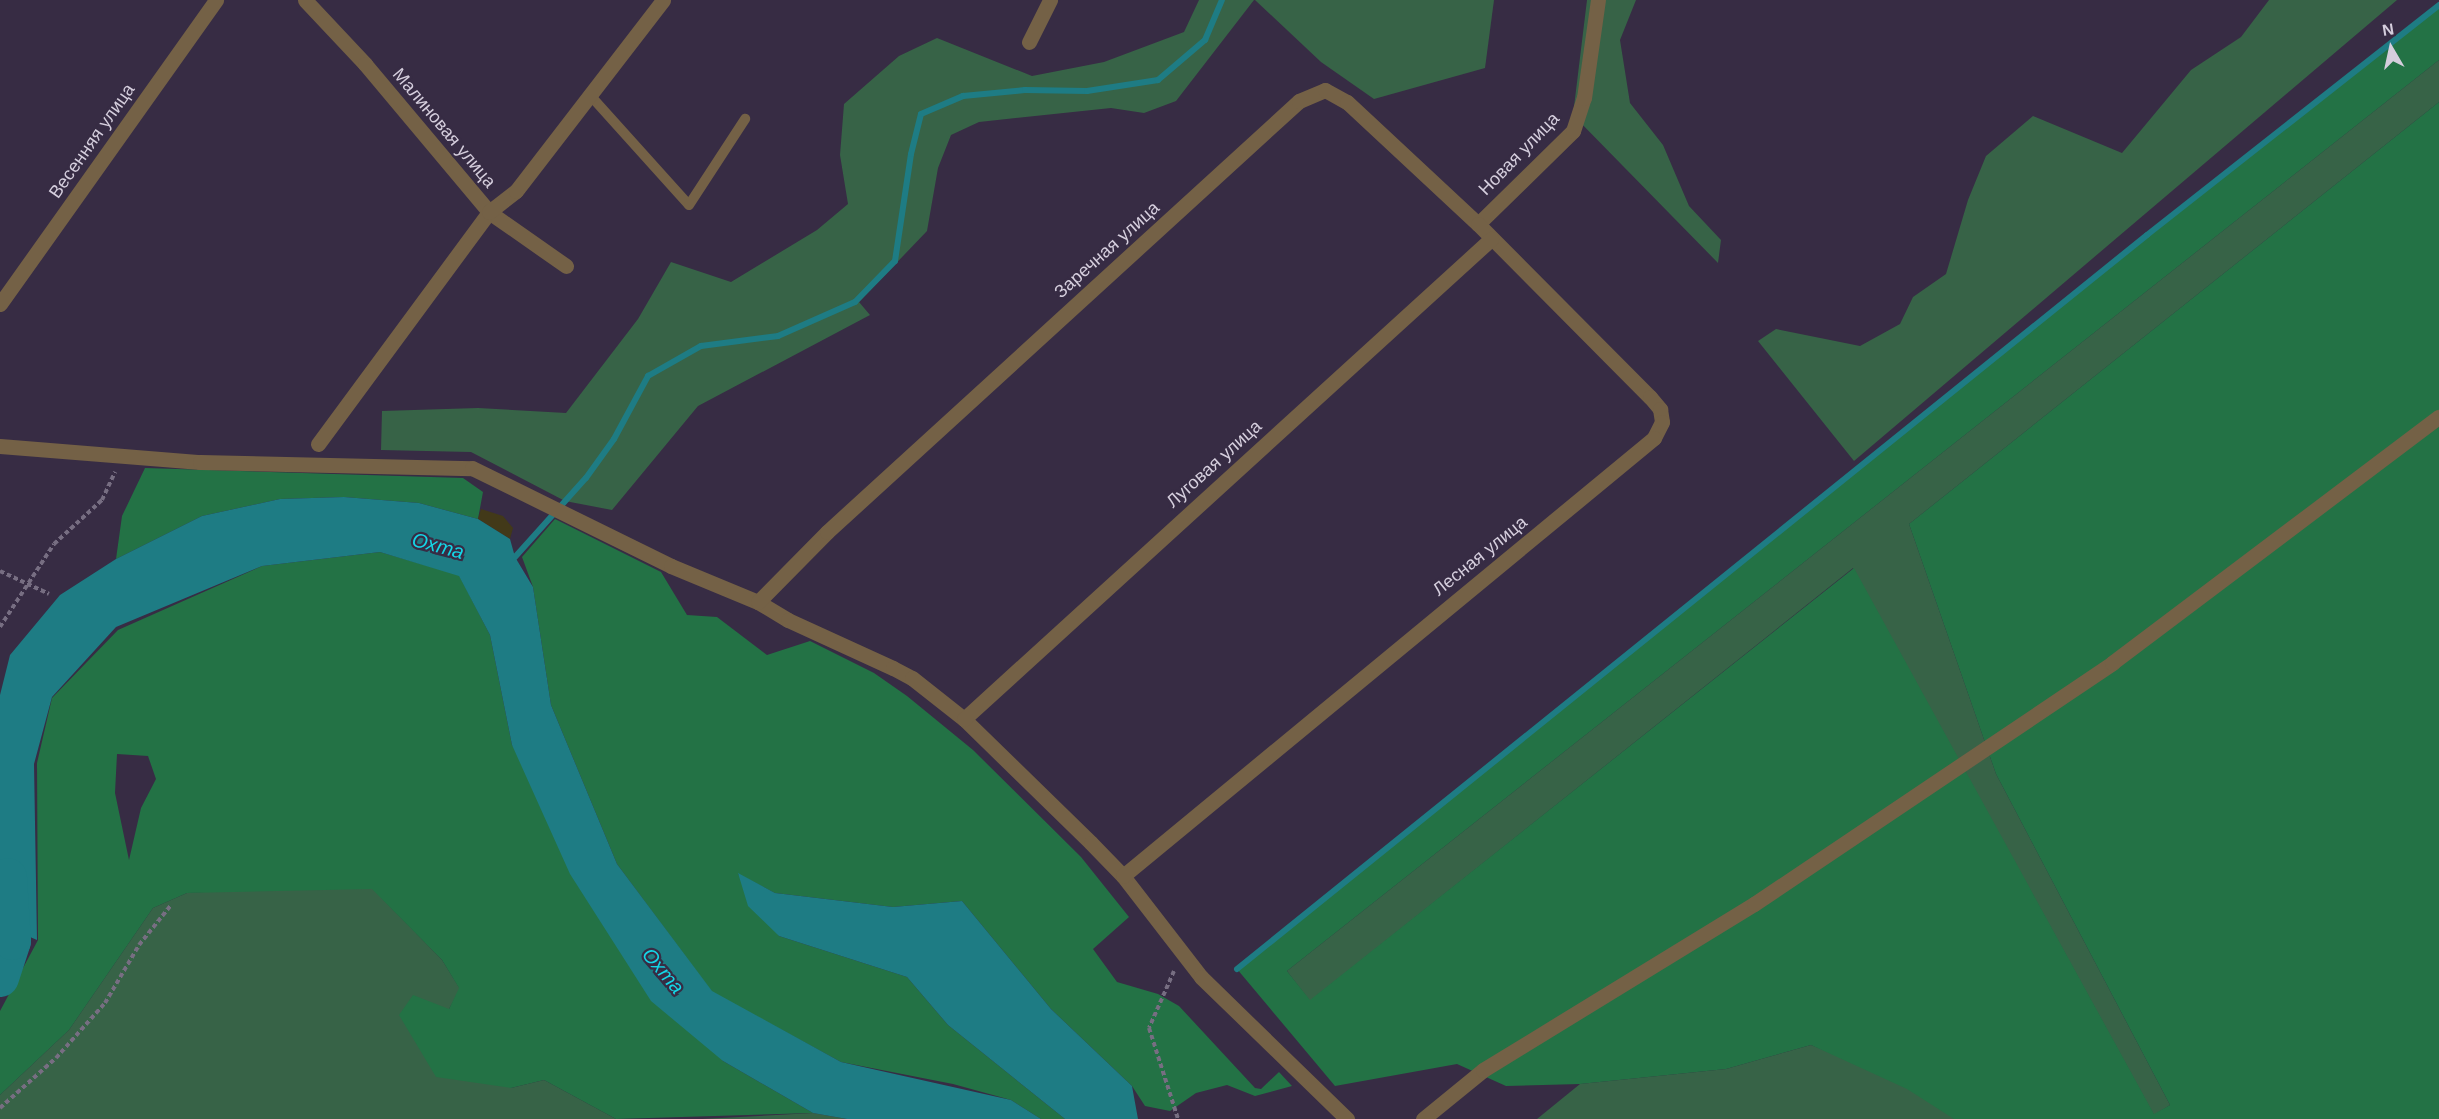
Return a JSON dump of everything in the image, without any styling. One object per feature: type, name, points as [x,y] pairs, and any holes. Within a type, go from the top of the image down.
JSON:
[{"type":"street","name":"Весенняя улица","points":[[0,304],[216,0]]},
{"type":"street","name":"Малиновая улица","points":[[305,0],[366,64],[489,212],[566,266]]},
{"type":"street","points":[[318,444],[489,212],[516,191],[663,0]]},
{"type":"street","points":[[1029,42],[1050,0]]},
{"type":"street","name":"Новая улица","points":[[1478,224],[1573,131],[1584,98],[1598,0]]},
{"type":"street","name":"Заречная улица","points":[[758,602],[827,532],[1299,101],[1313,93],[1325,90],[1347,102],[1478,224],[1491,239]]},
{"type":"street","name":"Луговая улица","points":[[964,719],[1491,239]]},
{"type":"street","name":"Лесная улица","points":[[1124,876],[1659,430],[1659,409],[1650,397],[1491,239]]},
{"type":"street","points":[[1423,1119],[1483,1070],[1755,904],[2112,663],[2439,417]]},
{"type":"street","points":[[0,446],[200,462],[472,468],[671,566],[758,602],[788,620],[912,678],[964,719],[1124,876],[1201,977],[1347,1119]]},
{"type":"lane","points":[[589,94],[689,205],[745,119]]},
{"type":"path","points":[[0,627],[54,544],[102,500],[122,455]]},
{"type":"path","points":[[0,571],[49,594]]},
{"type":"path","points":[[0,1108],[56,1058],[105,1003],[139,945],[171,905]]},
{"type":"path","points":[[1175,968],[1149,1028],[1178,1119]]},
{"type":"shaded area","points":[[1199,0],[1254,0],[1176,101],[1144,113],[1111,108],[979,122],[951,135],[938,168],[927,231],[859,302],[870,315],[698,406],[612,510],[565,501],[471,452],[381,450],[382,411],[478,408],[566,413],[638,319],[671,262],[731,282],[817,230],[848,204],[840,155],[844,104],[899,56],[937,38],[1032,76],[1104,62],[1184,32]]},
{"type":"shaded area","points":[[1255,0],[1494,0],[1485,68],[1374,99],[1321,62]]},
{"type":"shaded area","points":[[1587,0],[1636,0],[1620,40],[1630,103],[1663,145],[1689,206],[1721,240],[1718,263],[1573,115]]},
{"type":"shaded area","points":[[2269,0],[2397,0],[1854,461],[1758,341],[1776,329],[1860,346],[1900,324],[1913,297],[1946,274],[1968,200],[1986,156],[2033,116],[2122,153],[2191,70],[2241,37]]},
{"type":"shaded area","points":[[2439,5],[2439,60],[1287,971],[1310,1000],[1854,568],[2154,1114],[2170,1105],[1996,774],[1909,524],[2439,102],[2439,1119],[1954,1119],[1907,1089],[1811,1045],[1726,1069],[1580,1084],[1506,1086],[1457,1064],[1335,1086],[1237,969],[2147,235]]},
{"type":"shaded area","points":[[2439,60],[2439,102],[1909,524],[1996,774],[2170,1105],[2154,1115],[1853,568],[1310,1001],[1287,971]]},
{"type":"shaded area","points":[[145,468],[463,478],[483,492],[478,519],[419,503],[344,497],[280,499],[202,516],[116,559],[122,516]]},
{"type":"shaded area","points":[[555,519],[661,572],[687,615],[717,617],[767,655],[810,641],[874,673],[907,696],[973,750],[1081,857],[1129,917],[1093,949],[1117,982],[1158,994],[1179,1006],[1255,1088],[1261,1089],[1279,1072],[1292,1086],[1255,1096],[1227,1085],[1196,1093],[1170,1111],[1145,1106],[1132,1086],[1051,1009],[962,901],[893,907],[775,893],[738,874],[779,936],[907,977],[948,1025],[1065,1119],[1041,1119],[1011,1100],[953,1084],[841,1062],[712,992],[617,864],[551,705],[533,587],[522,557]]},
{"type":"shaded area","points":[[380,552],[459,575],[490,635],[512,745],[723,1061],[813,1113],[616,1119],[544,1080],[511,1088],[436,1077],[399,1015],[413,995],[449,1009],[459,988],[442,960],[372,889],[187,893],[153,908],[69,1030],[0,1095],[0,1011],[38,940],[37,763],[52,698],[118,630],[262,566]],"holes":[[[117,754],[148,756],[156,779],[141,808],[129,860],[115,793]]]},
{"type":"shaded area","points":[[256,889],[373,889],[442,960],[460,989],[449,1009],[511,1088],[544,1080],[616,1119],[0,1119],[0,1095],[69,1030],[153,908],[187,893]]},
{"type":"shaded area","points":[[1811,1045],[1910,1085],[1960,1119],[1537,1119],[1580,1084],[1726,1069]]},
{"type":"shaded area","points":[[813,1113],[847,1119],[702,1119]]},
{"type":"sand","points":[[481,509],[503,516],[513,528],[510,539],[478,519]]},
{"type":"water","points":[[344,497],[419,503],[478,519],[510,539],[515,557],[533,587],[551,705],[617,864],[712,991],[841,1062],[1011,1100],[1041,1119],[847,1119],[813,1113],[723,1061],[651,1001],[570,874],[512,745],[490,635],[459,576],[380,552],[262,566],[116,627],[52,697],[34,764],[37,940],[0,924],[0,695],[10,655],[60,595],[116,559],[202,516],[280,499]]},
{"type":"water","points":[[738,873],[775,893],[893,907],[962,901],[1051,1009],[1132,1086],[1138,1119],[1065,1119],[948,1025],[907,977],[779,936],[748,906]]},
{"type":"waterway","points":[[515,557],[586,478],[614,439],[648,376],[701,346],[778,336],[855,302],[895,261],[911,154],[921,114],[963,96],[1025,90],[1087,91],[1158,80],[1205,40],[1222,0]]},
{"type":"waterway","points":[[1237,969],[2147,235],[2439,5]]},
{"type":"waterway","name":"Охта","points":[[0,978],[12,941],[8,877]]}]
